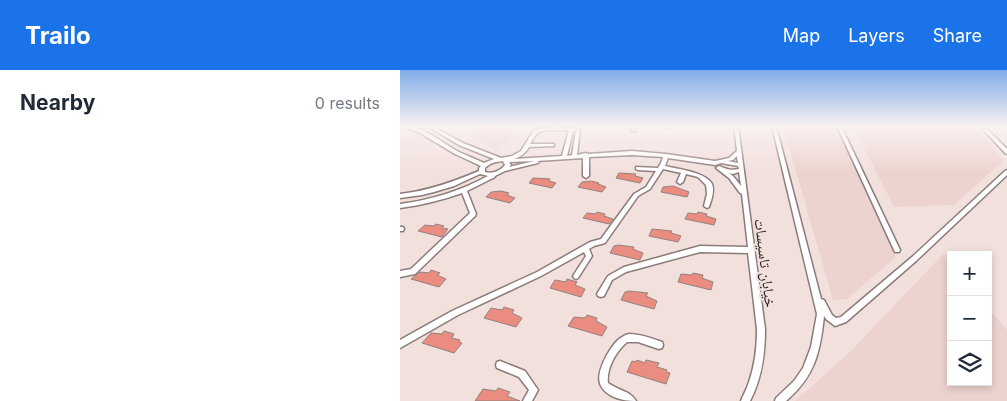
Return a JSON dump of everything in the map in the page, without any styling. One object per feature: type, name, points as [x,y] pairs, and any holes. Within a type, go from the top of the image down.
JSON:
[{"type":"street","points":[[437,141],[457,154],[484,164],[492,160],[632,153],[705,162],[720,165],[733,172],[741,168]]},
{"type":"street","points":[[456,141],[504,160],[508,165],[503,171]]},
{"type":"street","points":[[504,160],[518,156],[530,141]]},
{"type":"street","points":[[564,157],[568,141]]},
{"type":"street","points":[[574,156],[577,141]]},
{"type":"street","name":"خیابان تاسیسات","points":[[738,141],[761,329],[761,351],[757,374],[745,401]]},
{"type":"street","points":[[778,141],[821,314],[812,360],[801,380],[780,401]]},
{"type":"street","points":[[846,141],[897,250]]},
{"type":"street","points":[[997,141],[1007,152]]},
{"type":"street","points":[[527,146],[552,146]]},
{"type":"street","points":[[720,165],[731,159],[739,151]]},
{"type":"street","points":[[586,155],[586,176]]},
{"type":"street","points":[[400,344],[455,313],[539,274],[586,248],[604,241],[636,195],[648,188],[666,156]]},
{"type":"street","points":[[400,206],[422,203],[464,190],[503,171],[552,158]]},
{"type":"street","points":[[482,172],[484,164]]},
{"type":"street","points":[[720,165],[731,177],[744,197]]},
{"type":"street","points":[[638,168],[684,172],[700,176],[709,184],[710,194],[707,206]]},
{"type":"street","points":[[400,196],[414,195],[451,186],[482,172],[489,175],[497,174]]},
{"type":"street","points":[[680,182],[684,172]]},
{"type":"street","points":[[818,296],[829,317],[835,322],[843,320],[914,259],[1007,172]]},
{"type":"street","points":[[400,274],[413,272],[473,214],[464,190]]},
{"type":"street","points":[[410,205],[415,200],[414,195]]},
{"type":"street","points":[[576,276],[589,256],[586,248]]},
{"type":"street","points":[[601,294],[610,278],[624,270],[700,249],[751,250]]},
{"type":"street","points":[[632,401],[606,388],[602,382],[603,373],[617,346],[625,339],[634,338],[659,345]]},
{"type":"street","points":[[500,365],[522,374],[534,390],[527,401]]},
{"type":"shaded area","points":[[482,141],[507,141],[494,149]]},
{"type":"shaded area","points":[[787,141],[842,141],[896,257],[847,299],[833,300]]},
{"type":"shaded area","points":[[861,141],[988,141],[1004,160],[954,205],[894,207]]},
{"type":"shaded area","points":[[943,254],[947,258],[947,386],[992,386],[992,313],[1007,330],[1007,401],[795,401],[849,353]]},
{"type":"building","points":[[619,173],[636,174],[635,176],[643,178],[640,183],[616,178]]},
{"type":"building","points":[[533,178],[550,179],[549,181],[556,183],[552,188],[529,183]]},
{"type":"building","points":[[591,181],[606,187],[602,192],[578,187],[582,182]]},
{"type":"building","points":[[673,186],[689,192],[687,197],[661,192],[663,187]]},
{"type":"building","points":[[501,191],[509,193],[507,195],[515,198],[510,203],[486,197],[491,192]]},
{"type":"building","points":[[597,212],[613,219],[609,224],[583,218],[587,213],[596,214]]},
{"type":"building","points":[[698,212],[716,219],[714,225],[685,219],[688,213],[697,214]]},
{"type":"building","points":[[436,224],[448,229],[442,237],[418,231],[425,225],[434,226]]},
{"type":"building","points":[[652,229],[672,231],[671,233],[681,236],[678,242],[649,236]]},
{"type":"building","points":[[614,246],[634,247],[633,249],[643,253],[640,260],[610,253]]},
{"type":"building","points":[[431,270],[440,273],[437,275],[446,279],[439,287],[411,279],[420,272],[429,273]]},
{"type":"building","points":[[693,273],[703,275],[702,278],[713,282],[711,290],[678,282],[681,274],[692,275]]},
{"type":"building","points":[[567,279],[577,282],[575,285],[585,289],[581,297],[550,288],[555,280],[566,282]]},
{"type":"building","points":[[625,292],[648,293],[646,296],[657,301],[654,309],[621,300]]},
{"type":"building","points":[[504,307],[514,310],[512,313],[522,318],[516,327],[484,318],[491,308],[502,310]]},
{"type":"building","points":[[587,315],[597,318],[596,321],[607,327],[602,336],[568,326],[574,317],[585,318]]},
{"type":"building","points":[[444,331],[454,334],[452,338],[460,340],[459,342],[462,343],[454,353],[422,343],[431,333],[442,334]]},
{"type":"building","points":[[637,360],[645,363],[646,360],[659,363],[657,367],[670,373],[666,384],[627,372],[632,361],[636,362]]},
{"type":"building","points":[[498,388],[510,392],[507,396],[520,401],[475,401],[483,389],[496,391]]}]
